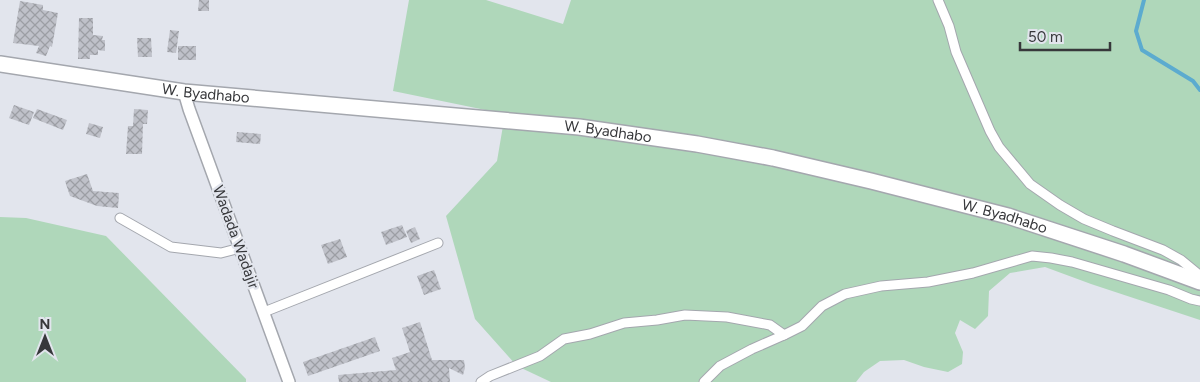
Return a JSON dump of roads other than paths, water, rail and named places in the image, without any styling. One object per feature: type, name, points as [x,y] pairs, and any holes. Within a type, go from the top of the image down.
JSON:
[{"type":"main road","name":"W. Byadhabo","points":[[0,64],[184,92],[578,127],[697,144],[773,158],[1008,216],[1124,254],[1200,282]]},
{"type":"street","points":[[938,0],[949,26],[956,52],[990,131],[999,147],[1030,184],[1084,219],[1163,250],[1181,260],[1200,277]]},
{"type":"street","name":"Wadada Wadajir","points":[[184,92],[289,382]]},
{"type":"street","points":[[120,218],[171,247],[221,253],[240,248]]},
{"type":"street","points":[[264,312],[438,243]]},
{"type":"street","points":[[704,382],[720,366],[802,326],[822,306],[845,294],[881,286],[928,282],[973,273],[1032,256],[1072,262],[1200,301]]},
{"type":"street","points":[[481,382],[490,376],[540,356],[564,340],[624,323],[686,315],[727,317],[770,325],[784,335]]},
{"type":"waterway","points":[[1144,0],[1136,31],[1142,50],[1193,81],[1200,90]]}]
